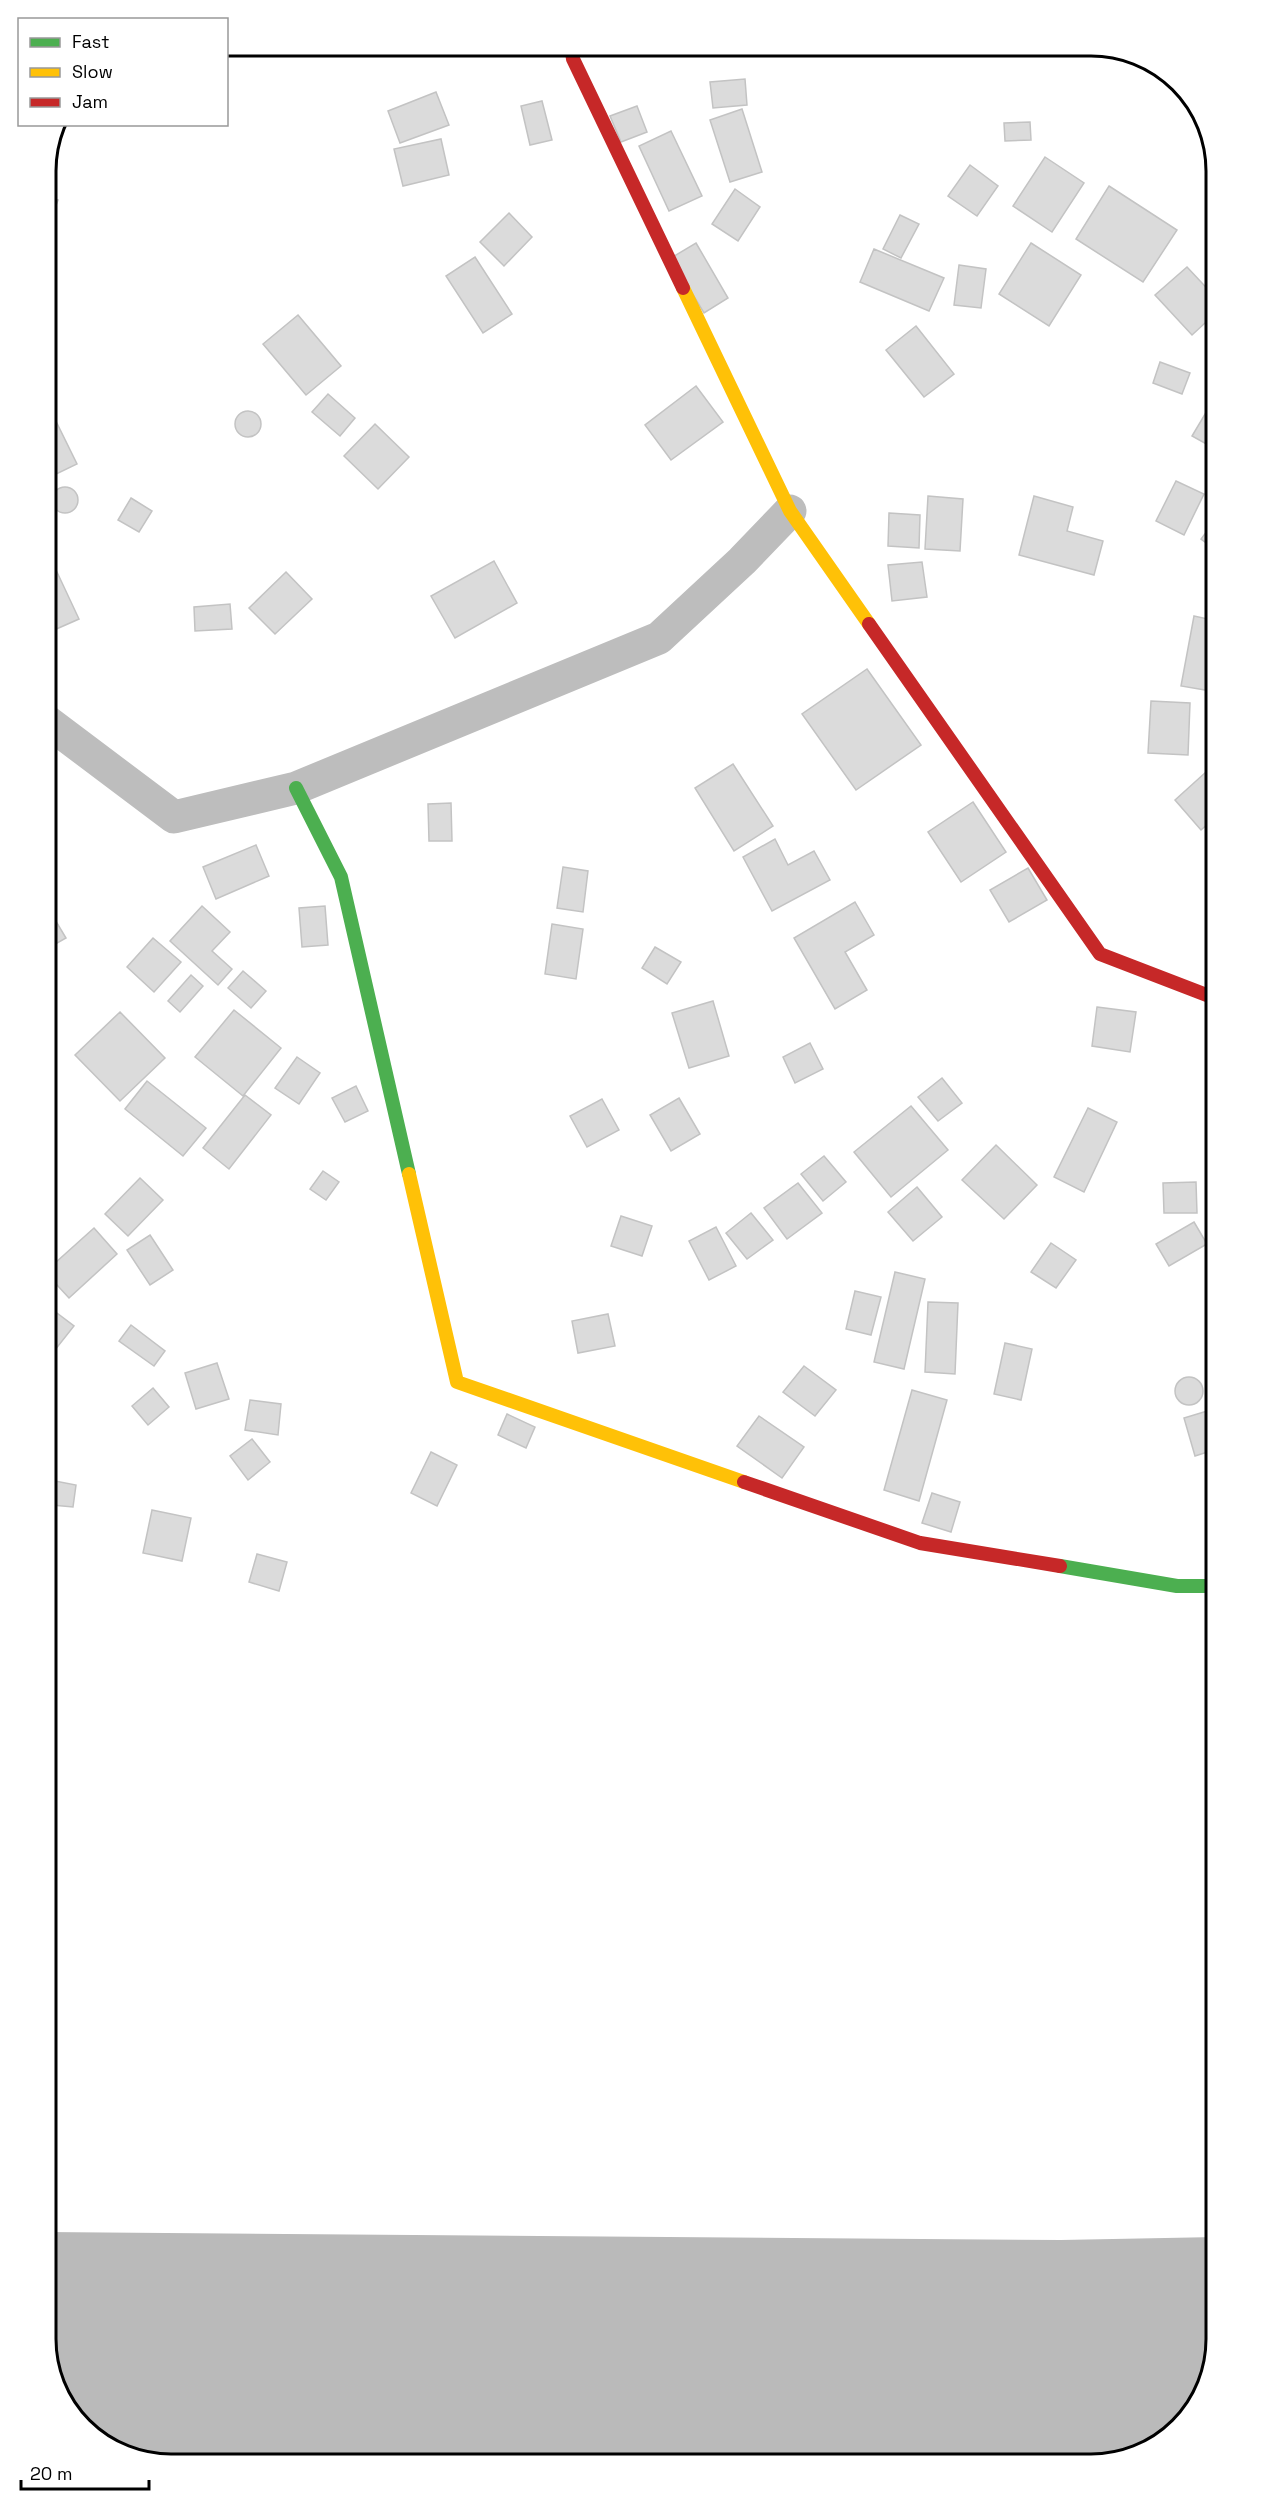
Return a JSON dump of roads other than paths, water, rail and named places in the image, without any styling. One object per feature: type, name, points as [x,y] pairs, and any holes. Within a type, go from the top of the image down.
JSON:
[{"type":"street","points":[[573,56],[790,511],[1100,954],[1206,995]]},
{"type":"street","points":[[56,728],[174,817],[296,788],[659,638],[742,561],[790,511]]},
{"type":"street","points":[[296,788],[342,877],[457,1382],[920,1543],[1178,1586],[1206,1586]]}]
